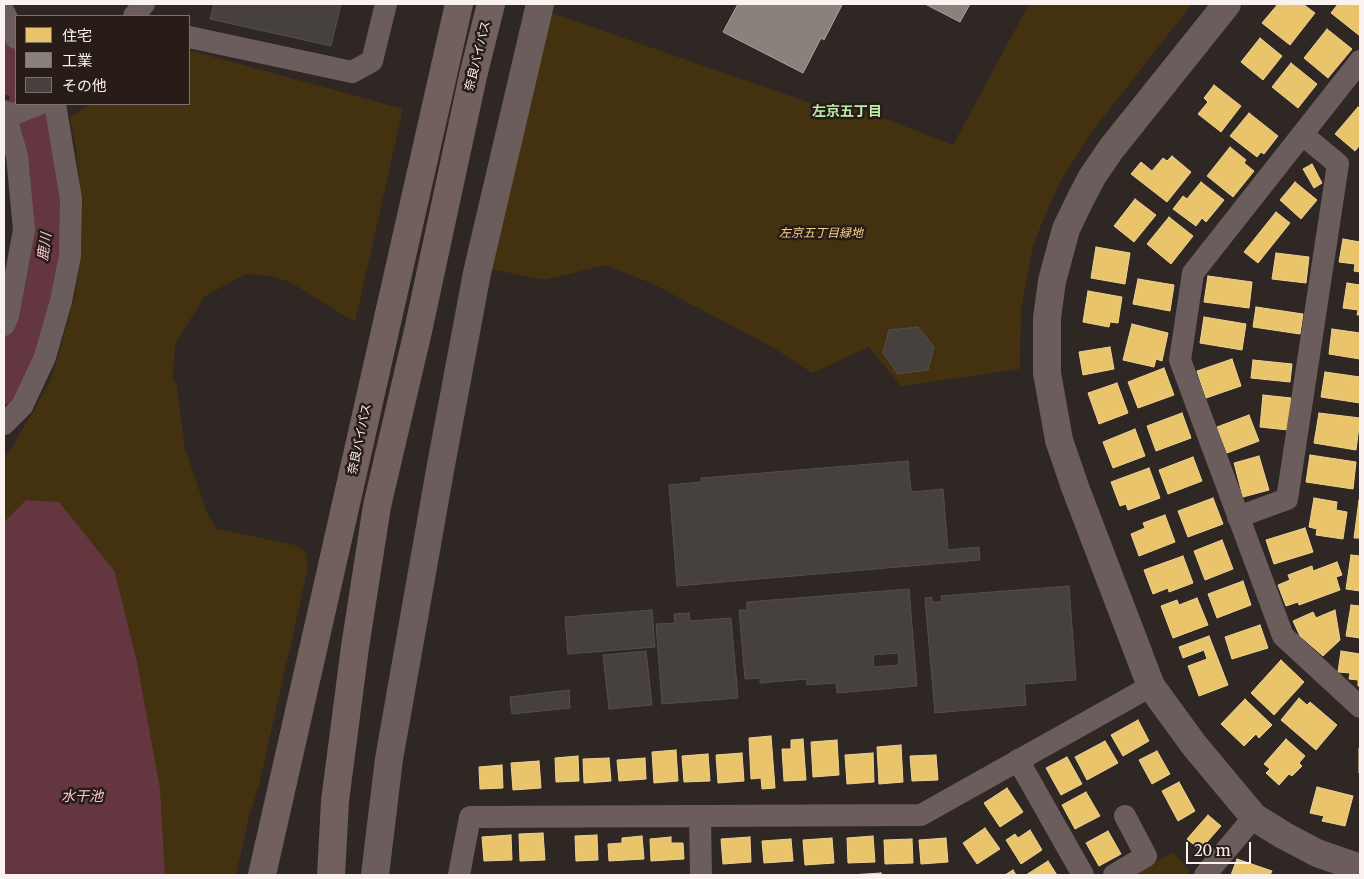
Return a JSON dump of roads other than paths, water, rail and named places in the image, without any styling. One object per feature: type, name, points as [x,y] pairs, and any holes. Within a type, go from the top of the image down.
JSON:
[{"type":"highway","name":"奈良バイパス","points":[[262,875],[459,4]]},
{"type":"highway","name":"奈良バイパス","points":[[331,875],[336,801],[355,647],[377,506],[418,331],[473,76],[491,4]]},
{"type":"street","points":[[135,15],[144,4]]},
{"type":"street","points":[[190,37],[352,72],[372,61],[386,4]]},
{"type":"street","points":[[375,875],[389,760],[477,273],[540,4]]},
{"type":"street","points":[[1227,4],[1111,149],[1092,177],[1080,200],[1064,237],[1052,281],[1047,318],[1047,373],[1059,440],[1078,496],[1151,686],[1194,745],[1254,817],[1283,835],[1317,852],[1360,868]]},
{"type":"street","points":[[4,12],[15,36]]},
{"type":"street","points":[[1360,61],[1193,273],[1180,360],[1283,636],[1360,707]]},
{"type":"street","points":[[5,319],[24,230],[17,156],[8,115],[36,105]]},
{"type":"street","points":[[4,424],[22,406],[45,357],[61,301],[70,256],[71,199],[55,105]]},
{"type":"street","points":[[1238,517],[1288,499],[1338,164],[1303,135]]},
{"type":"street","points":[[459,875],[470,817],[921,815],[1151,686]]},
{"type":"street","points":[[1018,760],[1083,875]]},
{"type":"street","points":[[700,816],[701,875]]},
{"type":"street","points":[[1114,875],[1146,856],[1125,816]]},
{"type":"street","points":[[1205,875],[1254,817]]},
{"type":"water","name":"水干池","points":[[26,500],[59,502],[115,572],[137,662],[160,788],[165,875],[4,875],[4,522]]},
{"type":"waterway","name":"鹿川","points":[[4,55],[15,76]]},
{"type":"waterway","name":"鹿川","points":[[4,385],[23,342],[39,287],[48,227],[38,132],[28,105]]},
{"type":"district","name":"左京五丁目","points":[[847,112]]},
{"type":"park label","name":"左京五丁目緑地","points":[[821,234]]}]
